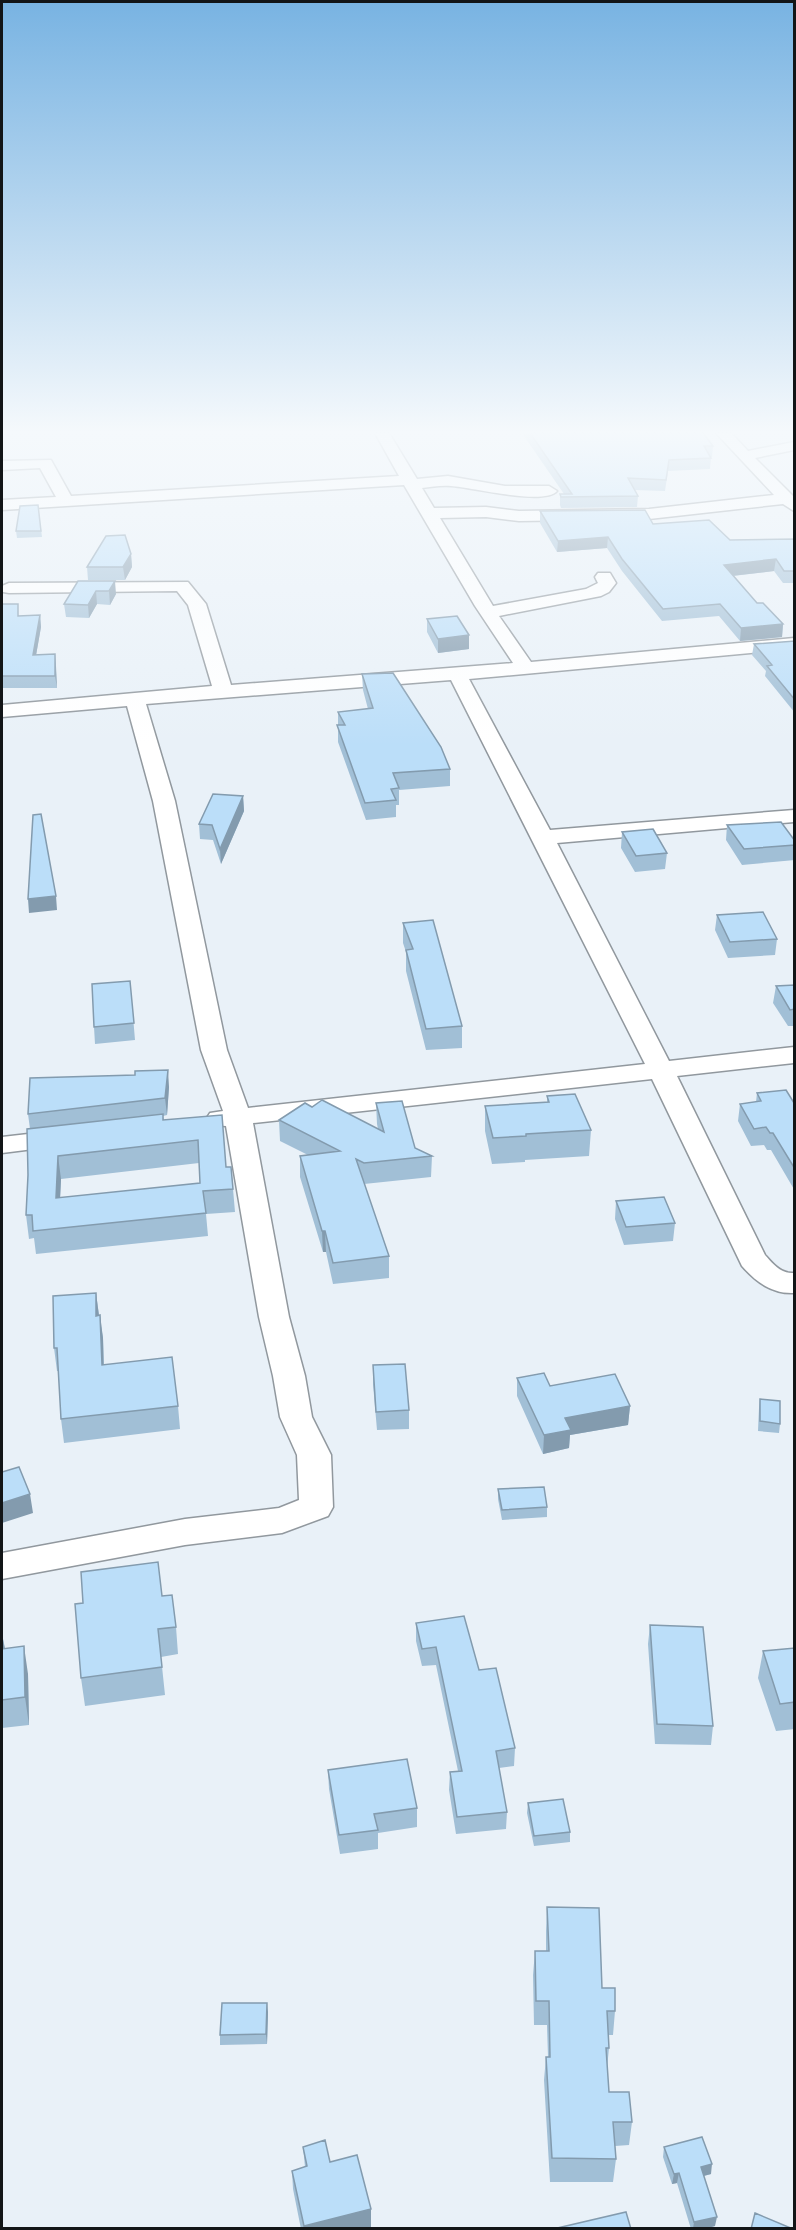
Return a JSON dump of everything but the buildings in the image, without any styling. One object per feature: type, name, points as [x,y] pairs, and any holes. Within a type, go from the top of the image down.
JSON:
[{"type":"street","points":[[443,537],[525,667]]},
{"type":"street","points":[[489,613],[525,603],[592,593],[604,588],[607,583],[604,577]]},
{"type":"street","points":[[9,588],[182,586],[197,604],[223,691]]},
{"type":"street","points":[[2,711],[223,691],[457,674],[795,643]]},
{"type":"street","points":[[457,674],[544,837],[661,1068],[752,1259],[770,1278],[789,1284],[795,1283]]},
{"type":"street","points":[[2,1566],[185,1532],[282,1521],[316,1507],[314,1455],[296,1417],[289,1376],[274,1317],[238,1116],[214,1050],[164,801],[135,700]]},
{"type":"street","points":[[544,837],[795,816]]},
{"type":"street","points":[[191,1122],[661,1068],[795,1055]]},
{"type":"street","points":[[2,1145],[84,1135]]}]
